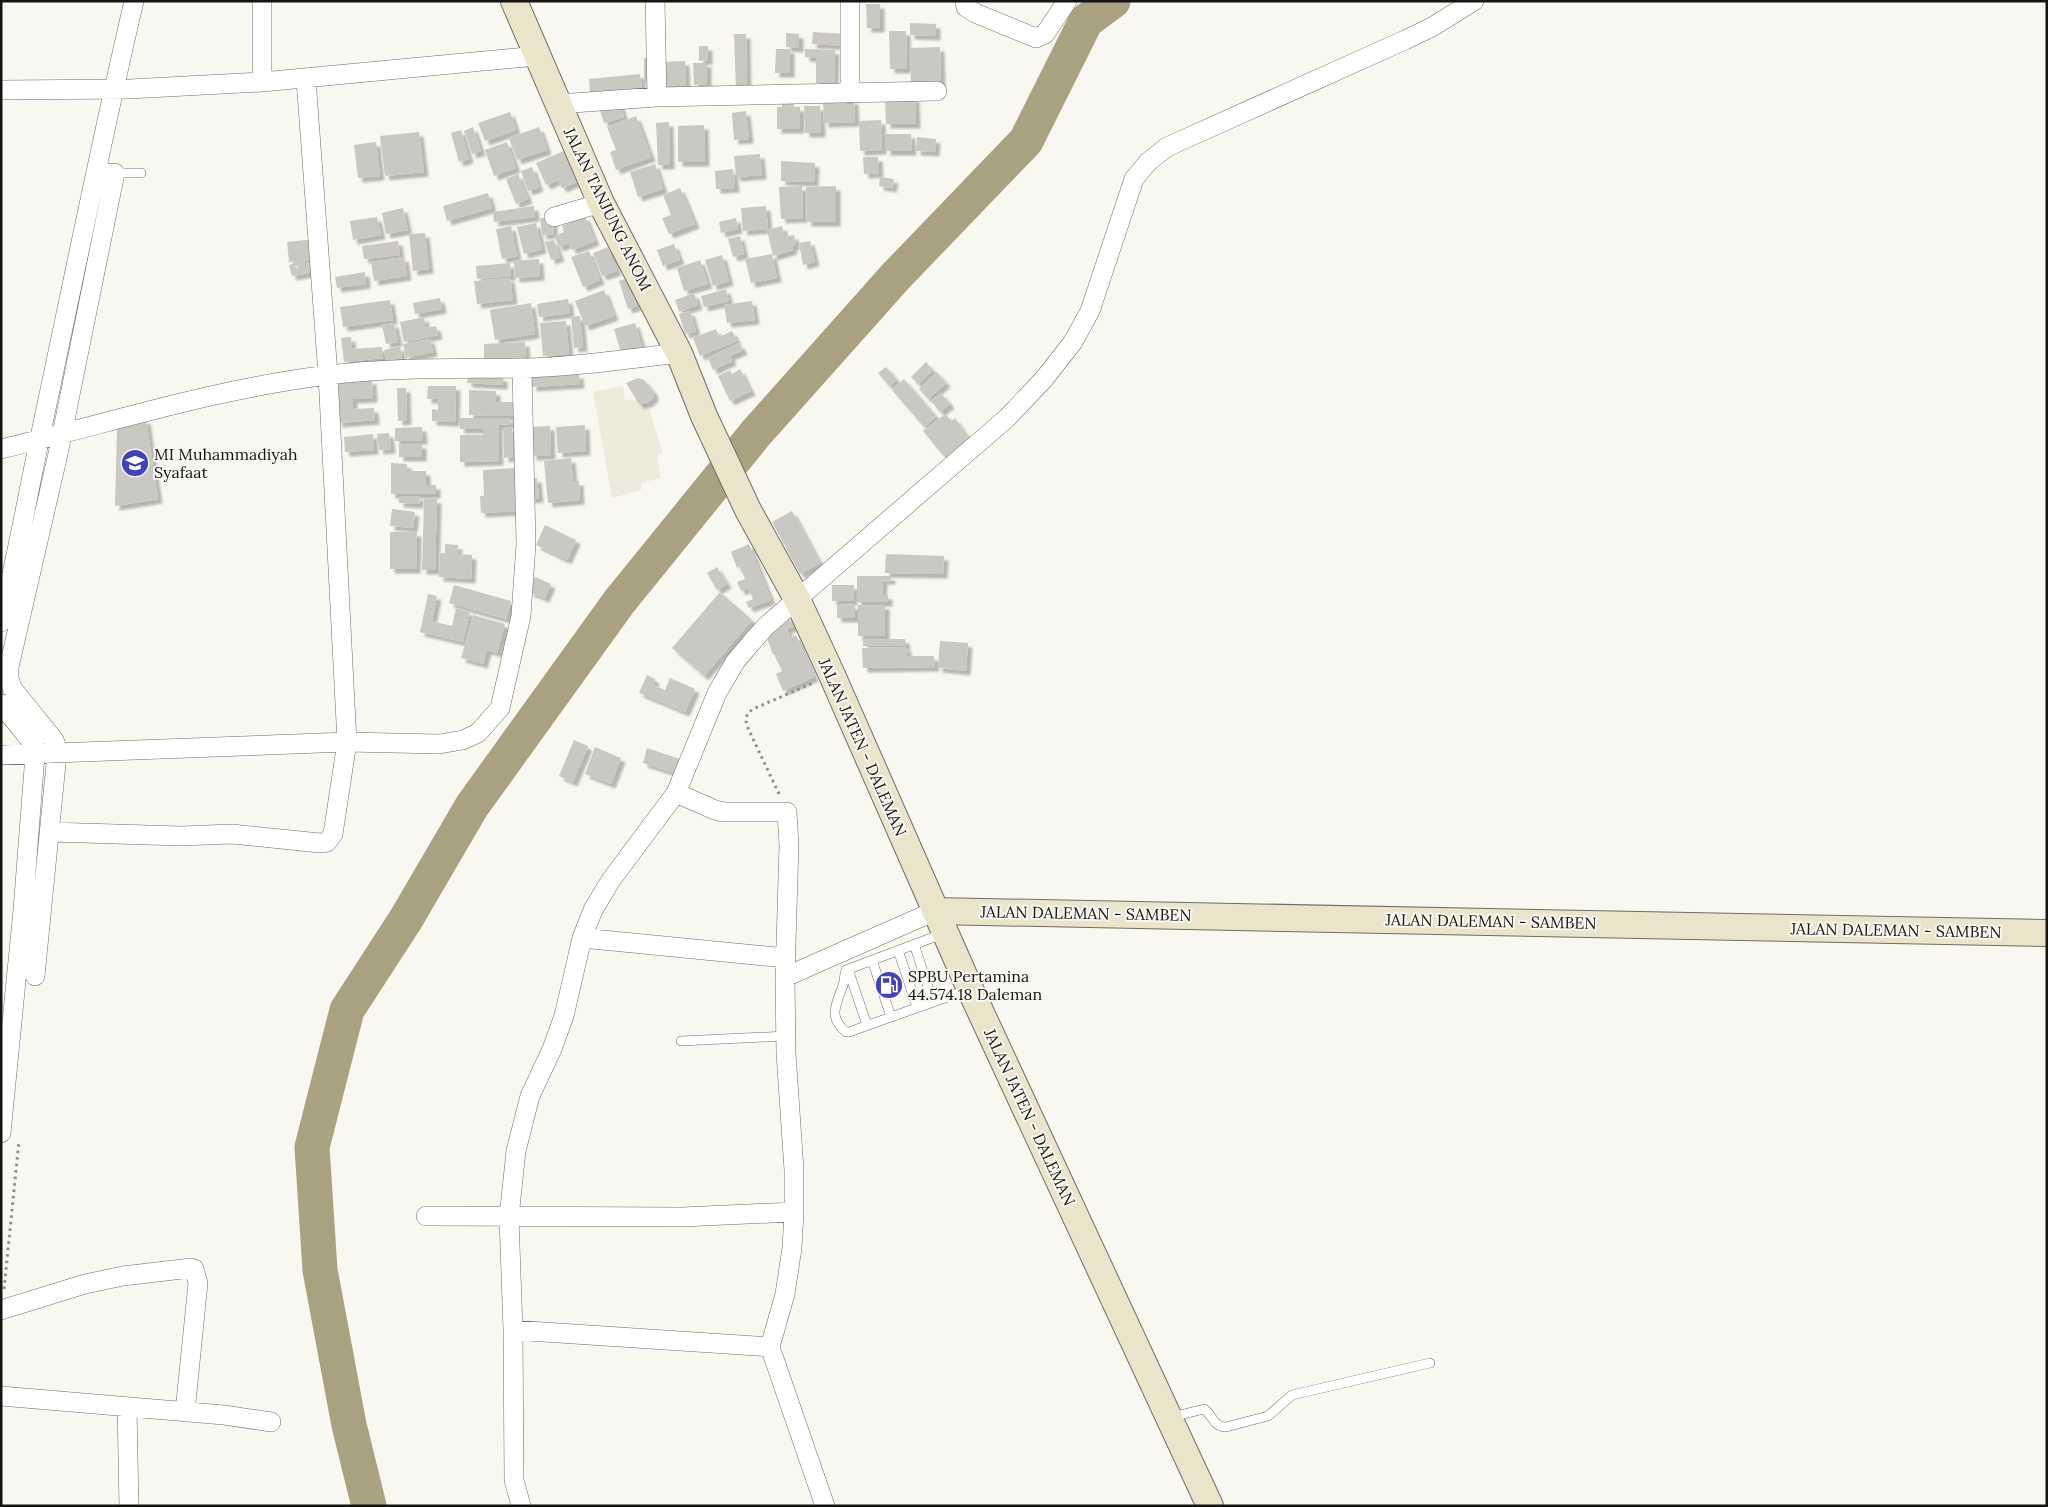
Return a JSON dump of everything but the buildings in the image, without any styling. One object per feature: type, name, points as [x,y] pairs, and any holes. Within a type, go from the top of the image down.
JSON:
[{"type":"main road","name":"JALAN TANJUNG ANOM","points":[[514,1],[602,203],[679,353],[704,416],[748,510]]},
{"type":"main road","name":"JALAN JATEN - DALEMAN","points":[[748,510],[797,599],[970,989],[1210,1506]]},
{"type":"main road","name":"JALAN DALEMAN - SAMBEN","points":[[940,922],[2047,933]]},
{"type":"street","points":[[1,1133],[18,974],[46,754],[56,745],[12,688],[9,678],[9,667],[51,437],[106,173],[134,1]]},
{"type":"street","points":[[262,1],[262,82]]},
{"type":"street","points":[[655,1],[657,97]]},
{"type":"street","points":[[850,1],[850,94]]},
{"type":"street","points":[[965,1],[966,7],[975,14],[1036,38],[1045,34],[1067,1]]},
{"type":"street","points":[[521,1506],[514,1480],[519,1330],[515,1217],[516,1152],[527,1104],[558,1035],[587,938],[593,910],[611,880],[676,792],[709,710],[735,662],[766,626],[960,460],[1007,418],[1044,379],[1073,342],[1090,311],[1134,179],[1148,162],[1176,143],[1432,27],[1474,1]]},
{"type":"street","points":[[1,90],[120,89],[262,82],[537,56]]},
{"type":"street","points":[[50,832],[181,836],[232,834],[320,843],[327,842],[330,839],[334,828],[347,742],[328,375],[306,79]]},
{"type":"street","points":[[558,104],[657,97],[937,91]]},
{"type":"street","points":[[554,217],[602,203]]},
{"type":"street","points":[[1,449],[232,391],[328,375],[418,368],[522,368],[591,364],[679,353]]},
{"type":"street","points":[[1,755],[347,742],[438,744],[463,740],[478,733],[500,708],[522,616],[526,544],[522,368]]},
{"type":"street","points":[[1,622],[22,535],[51,437]]},
{"type":"street","points":[[1,704],[34,746],[46,754]]},
{"type":"street","points":[[18,974],[50,832],[46,754]]},
{"type":"street","points":[[676,792],[723,812],[787,812],[789,844],[785,977],[786,1036],[794,1170],[794,1212],[792,1248],[785,1294],[770,1347],[826,1506]]},
{"type":"street","points":[[785,977],[940,922]]},
{"type":"street","points":[[587,938],[786,958]]},
{"type":"street","points":[[426,1216],[682,1217],[794,1212]]},
{"type":"street","points":[[2,1311],[85,1284],[183,1267],[194,1270],[198,1283],[184,1412]]},
{"type":"street","points":[[519,1330],[770,1347]]},
{"type":"street","points":[[1,1396],[184,1412],[271,1422]]},
{"type":"street","points":[[127,1407],[130,1506]]},
{"type":"lane","points":[[106,173],[140,174]]},
{"type":"lane","points":[[940,922],[914,944],[848,969],[845,972],[844,984],[835,1004],[838,1024],[846,1032],[849,1032],[970,989]]},
{"type":"lane","points":[[914,944],[934,1002]]},
{"type":"lane","points":[[898,950],[917,1007]]},
{"type":"lane","points":[[872,960],[891,1017]]},
{"type":"lane","points":[[848,969],[867,1025]]},
{"type":"lane","points":[[681,1041],[786,1036]]},
{"type":"lane","points":[[1170,1418],[1204,1408],[1216,1424],[1220,1427],[1226,1427],[1268,1416],[1292,1395],[1430,1363]]},
{"type":"path","points":[[787,812],[745,719],[753,709],[832,675]]},
{"type":"shaded area","points":[[623,386],[625,400],[637,399],[647,403],[663,453],[657,455],[661,478],[641,483],[641,490],[612,498],[593,392]]},
{"type":"waterway","points":[[369,1506],[349,1425],[320,1270],[312,1147],[347,1010],[406,919],[472,806],[619,602],[756,433],[896,276],[1026,141],[1086,21],[1113,1]]},
{"type":"place","name":"MI Muhammadiyah Syafaat","points":[[135,463]]},
{"type":"place","name":"SPBU Pertamina 44.574.18 Daleman","points":[[889,985]]}]
